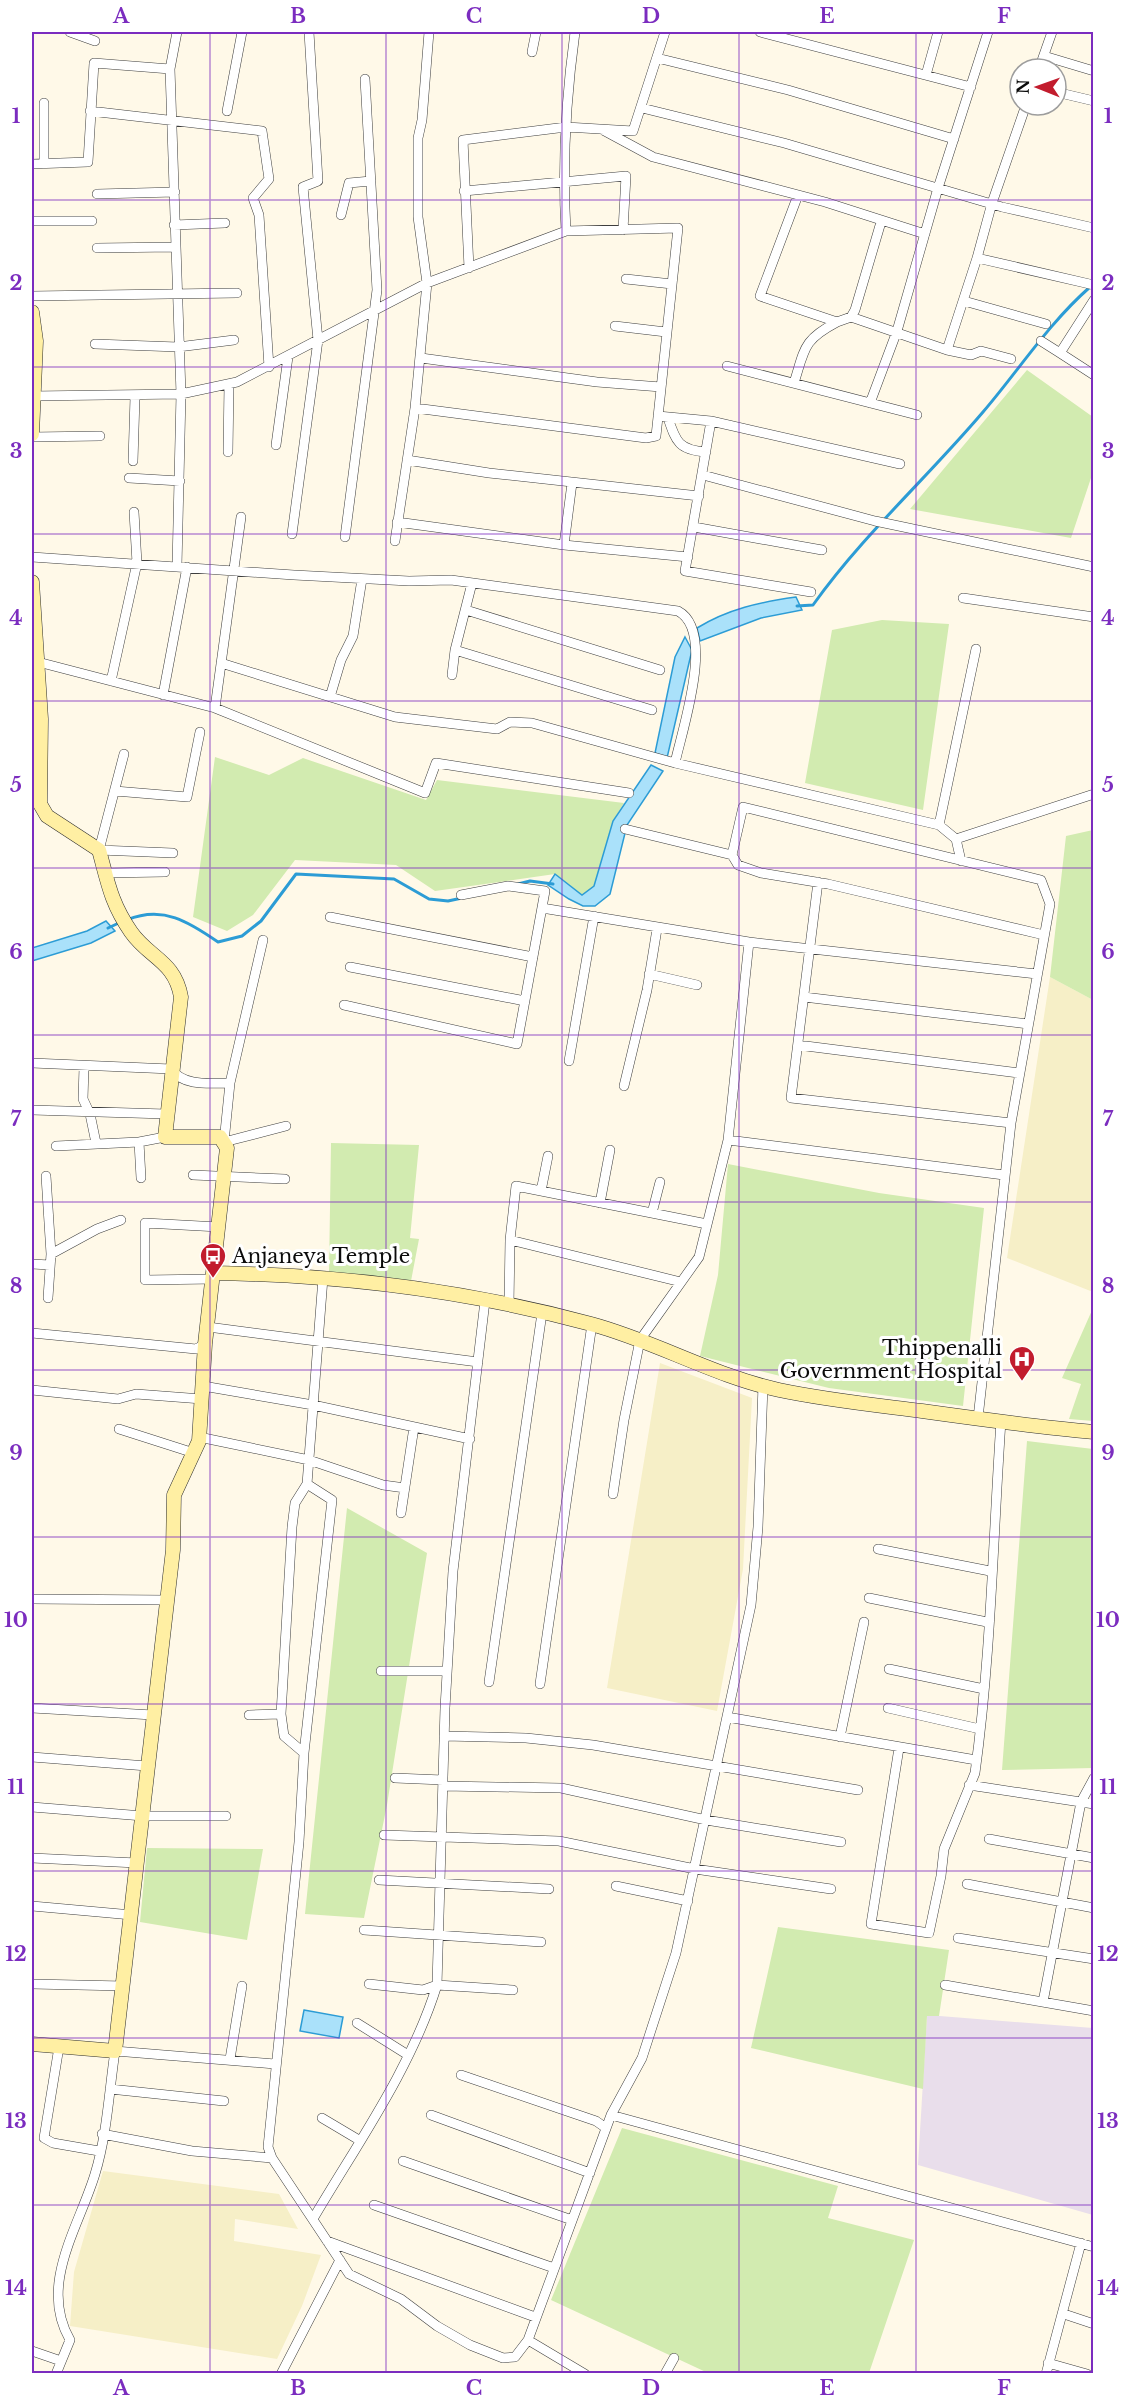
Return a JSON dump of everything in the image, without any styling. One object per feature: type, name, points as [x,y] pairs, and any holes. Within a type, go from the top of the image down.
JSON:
[{"type":"street","points":[[70,32],[94,41]]},
{"type":"street","points":[[164,695],[182,566],[181,394],[174,247],[173,120],[170,69],[177,32]]},
{"type":"street","points":[[227,111],[242,32]]},
{"type":"street","points":[[292,534],[318,340],[303,187],[318,182],[309,32]]},
{"type":"street","points":[[394,541],[415,408],[427,283],[418,217],[418,138],[422,120],[429,32]]},
{"type":"street","points":[[532,52],[536,32]]},
{"type":"street","points":[[566,231],[563,180],[575,32]]},
{"type":"street","points":[[468,268],[463,140],[566,127],[633,131],[665,32]]},
{"type":"street","points":[[760,32],[971,87]]},
{"type":"street","points":[[926,75],[938,32]]},
{"type":"street","points":[[870,403],[897,332],[938,188],[988,32]]},
{"type":"street","points":[[1052,32],[1044,56],[1094,71]]},
{"type":"street","points":[[657,58],[788,90],[954,139]]},
{"type":"street","points":[[32,164],[88,162],[94,63],[170,69]]},
{"type":"street","points":[[345,537],[377,290],[365,79]]},
{"type":"street","points":[[1068,95],[1094,101]]},
{"type":"street","points":[[44,103],[44,164]]},
{"type":"street","points":[[642,108],[784,143],[992,203],[1094,228]]},
{"type":"street","points":[[90,111],[262,130],[269,179],[253,198],[260,215],[269,367]]},
{"type":"street","points":[[947,350],[964,301],[992,203],[1022,117]]},
{"type":"street","points":[[601,129],[653,157],[798,195],[925,234]]},
{"type":"street","points":[[464,191],[563,180],[626,176],[623,230]]},
{"type":"street","points":[[341,215],[349,183],[371,181]]},
{"type":"street","points":[[97,194],[174,192]]},
{"type":"street","points":[[798,195],[760,296],[837,322]]},
{"type":"street","points":[[32,220],[92,221]]},
{"type":"street","points":[[851,317],[880,222]]},
{"type":"street","points":[[174,225],[225,223]]},
{"type":"street","points":[[32,396],[135,397],[181,394],[229,384],[269,367],[427,283],[566,231],[678,228],[661,387],[663,417],[658,433],[646,438],[415,408]]},
{"type":"street","points":[[97,248],[174,247]]},
{"type":"street","points":[[977,258],[1094,285]]},
{"type":"street","points":[[626,279],[672,284]]},
{"type":"street","points":[[32,296],[177,296],[237,293]]},
{"type":"street","points":[[1060,353],[1094,300]]},
{"type":"street","points":[[964,301],[1046,324]]},
{"type":"street","points":[[32,312],[36,341],[32,435],[100,435]]},
{"type":"street","points":[[794,383],[806,344],[817,333],[851,317],[947,350],[971,356],[981,351],[1011,359]]},
{"type":"street","points":[[615,326],[666,332]]},
{"type":"street","points":[[94,344],[178,347],[234,340]]},
{"type":"street","points":[[1041,341],[1094,375]]},
{"type":"street","points":[[276,445],[288,357]]},
{"type":"street","points":[[421,358],[597,382],[661,387]]},
{"type":"street","points":[[727,366],[917,415]]},
{"type":"street","points":[[228,452],[229,384]]},
{"type":"street","points":[[134,461],[135,397]]},
{"type":"street","points":[[663,417],[711,421],[900,464]]},
{"type":"street","points":[[663,417],[678,443],[684,448],[706,452]]},
{"type":"street","points":[[711,421],[685,571],[811,592]]},
{"type":"street","points":[[407,460],[572,483],[699,496]]},
{"type":"street","points":[[703,476],[885,523],[1094,567]]},
{"type":"street","points":[[129,478],[180,481]]},
{"type":"street","points":[[564,545],[572,483]]},
{"type":"street","points":[[111,681],[137,563],[135,512]]},
{"type":"street","points":[[215,708],[241,517]]},
{"type":"street","points":[[397,522],[564,545],[688,557]]},
{"type":"street","points":[[694,527],[822,550]]},
{"type":"street","points":[[32,557],[362,579],[451,580],[670,610],[684,615],[696,640],[696,662],[675,762]]},
{"type":"street","points":[[330,697],[341,660],[353,636],[362,579]]},
{"type":"street","points":[[32,582],[38,662],[36,759],[40,804],[43,812],[99,850],[173,853]]},
{"type":"street","points":[[452,675],[472,583]]},
{"type":"street","points":[[963,598],[1094,617]]},
{"type":"street","points":[[466,610],[660,670]]},
{"type":"street","points":[[939,825],[976,649]]},
{"type":"street","points":[[456,650],[652,710]]},
{"type":"street","points":[[38,662],[215,708],[425,793],[436,763],[629,793]]},
{"type":"street","points":[[221,663],[395,717],[497,729],[510,722],[532,723],[675,762],[939,825],[956,839],[961,861]]},
{"type":"street","points":[[115,791],[187,797],[200,732]]},
{"type":"street","points":[[124,754],[99,850],[112,902],[133,935],[163,961],[178,980],[181,998],[171,1069],[165,1137]]},
{"type":"street","points":[[956,839],[1094,794]]},
{"type":"street","points":[[978,1418],[1011,1123],[1050,904],[1041,880],[743,807],[732,855],[738,865],[761,873],[818,882],[1044,935]]},
{"type":"street","points":[[625,829],[732,855]]},
{"type":"street","points":[[105,873],[165,872]]},
{"type":"street","points":[[818,882],[792,1098],[1011,1123]]},
{"type":"street","points":[[344,1005],[517,1044],[545,891],[508,886],[461,895]]},
{"type":"street","points":[[542,908],[749,942],[1037,974]]},
{"type":"street","points":[[569,1061],[594,916]]},
{"type":"street","points":[[330,917],[533,957]]},
{"type":"street","points":[[624,1086],[650,974],[657,928]]},
{"type":"street","points":[[56,2373],[70,2340],[63,2327],[58,2299],[62,2263],[95,2174],[110,2089],[124,1986],[173,1550],[174,1495],[199,1437],[205,1344],[224,1178],[226,1148],[224,1142],[230,1083],[263,940]]},
{"type":"street","points":[[613,1494],[639,1340],[699,1257],[728,1140],[749,942]]},
{"type":"street","points":[[350,967],[525,1000]]},
{"type":"street","points":[[650,974],[697,985]]},
{"type":"street","points":[[804,997],[1028,1024]]},
{"type":"street","points":[[798,1045],[1019,1073]]},
{"type":"street","points":[[32,1063],[171,1069]]},
{"type":"street","points":[[84,1067],[83,1099],[90,1114],[96,1143]]},
{"type":"street","points":[[171,1069],[177,1077],[190,1082],[230,1083]]},
{"type":"street","points":[[32,1110],[90,1114],[166,1114]]},
{"type":"street","points":[[224,1142],[286,1126]]},
{"type":"street","points":[[56,1146],[139,1142],[165,1137],[217,1137],[224,1142]]},
{"type":"street","points":[[728,1140],[1004,1175]]},
{"type":"street","points":[[139,1142],[141,1178]]},
{"type":"street","points":[[600,1203],[610,1150]]},
{"type":"street","points":[[541,1191],[548,1156]]},
{"type":"street","points":[[193,1174],[224,1178],[285,1179]]},
{"type":"street","points":[[46,1176],[51,1254],[48,1298]]},
{"type":"street","points":[[652,1213],[660,1182]]},
{"type":"street","points":[[509,1305],[510,1240],[516,1186],[706,1224]]},
{"type":"street","points":[[51,1254],[97,1228],[121,1220]]},
{"type":"street","points":[[219,1227],[145,1223],[145,1280],[281,1274],[423,1290],[509,1305],[592,1324],[763,1385],[838,1400],[1094,1432]]},
{"type":"street","points":[[510,1240],[681,1282]]},
{"type":"street","points":[[32,1264],[50,1265]]},
{"type":"street","points":[[304,1753],[284,1736],[281,1714],[292,1527],[296,1503],[307,1484],[323,1278]]},
{"type":"street","points":[[313,2219],[408,2055],[427,2017],[437,1985],[444,1736],[453,1571],[485,1301]]},
{"type":"street","points":[[489,1682],[519,1467],[524,1451],[526,1415],[542,1313]]},
{"type":"street","points":[[540,1684],[592,1324]]},
{"type":"street","points":[[208,1327],[478,1362]]},
{"type":"street","points":[[32,1333],[196,1349],[205,1344]]},
{"type":"street","points":[[307,1484],[332,1500],[304,1753],[299,1842],[268,2147],[272,2158],[349,2274],[401,2299],[437,2326],[470,2345],[503,2358],[515,2357],[528,2340],[611,2115],[642,2058],[676,1953],[751,1605],[758,1527],[763,1385]]},
{"type":"street","points":[[32,1390],[118,1399],[136,1394],[203,1393],[313,1405],[470,1439]]},
{"type":"street","points":[[898,1748],[871,1924],[929,1933],[942,1876],[944,1849],[969,1785],[976,1760],[984,1689],[1001,1421]]},
{"type":"street","points":[[401,1513],[414,1427]]},
{"type":"street","points":[[119,1429],[194,1453]]},
{"type":"street","points":[[199,1437],[309,1460],[384,1485],[405,1488]]},
{"type":"street","points":[[878,1549],[990,1571]]},
{"type":"street","points":[[869,1598],[987,1622]]},
{"type":"street","points":[[32,1599],[167,1600]]},
{"type":"street","points":[[840,1737],[864,1622]]},
{"type":"street","points":[[889,1669],[984,1689]]},
{"type":"street","points":[[381,1671],[447,1671]]},
{"type":"street","points":[[32,1708],[153,1715]]},
{"type":"street","points":[[888,1708],[980,1729]]},
{"type":"street","points":[[249,1715],[281,1714]]},
{"type":"street","points":[[728,1717],[976,1760]]},
{"type":"street","points":[[444,1736],[526,1738],[593,1745],[698,1765],[717,1765],[858,1790]]},
{"type":"street","points":[[32,1756],[147,1766]]},
{"type":"street","points":[[394,1778],[443,1783],[561,1788],[706,1820],[841,1842]]},
{"type":"street","points":[[1043,2002],[1073,1855],[1081,1802],[1094,1778]]},
{"type":"street","points":[[969,1785],[1094,1804]]},
{"type":"street","points":[[32,1807],[143,1816],[226,1816]]},
{"type":"street","points":[[384,1835],[559,1841],[695,1869],[831,1889]]},
{"type":"street","points":[[988,1839],[1094,1858]]},
{"type":"street","points":[[32,1858],[137,1863]]},
{"type":"street","points":[[379,1880],[440,1885],[549,1888]]},
{"type":"street","points":[[967,1884],[1094,1908]]},
{"type":"street","points":[[616,1886],[688,1901]]},
{"type":"street","points":[[32,1906],[132,1914]]},
{"type":"street","points":[[364,1930],[541,1942]]},
{"type":"street","points":[[958,1938],[1054,1951],[1094,1959]]},
{"type":"street","points":[[32,1984],[124,1986]]},
{"type":"street","points":[[369,1984],[423,1990],[437,1985],[513,1990]]},
{"type":"street","points":[[945,1985],[1094,2011]]},
{"type":"street","points":[[230,2059],[242,1986]]},
{"type":"street","points":[[357,2023],[408,2055]]},
{"type":"street","points":[[32,2044],[275,2064]]},
{"type":"street","points":[[59,2047],[44,2138],[53,2144],[99,2151]]},
{"type":"street","points":[[461,2075],[596,2121],[606,2128]]},
{"type":"street","points":[[110,2089],[224,2101]]},
{"type":"street","points":[[431,2115],[590,2173]]},
{"type":"street","points":[[611,2115],[1094,2247]]},
{"type":"street","points":[[322,2118],[359,2140]]},
{"type":"street","points":[[102,2134],[192,2151],[272,2158]]},
{"type":"street","points":[[403,2161],[572,2220]]},
{"type":"street","points":[[374,2205],[554,2268]]},
{"type":"street","points":[[327,2241],[535,2317]]},
{"type":"street","points":[[1046,2373],[1064,2314],[1081,2243]]},
{"type":"street","points":[[281,2373],[340,2260]]},
{"type":"street","points":[[1064,2314],[1094,2324]]},
{"type":"street","points":[[528,2340],[585,2373]]},
{"type":"street","points":[[32,2351],[62,2361]]},
{"type":"street","points":[[665,2373],[674,2358]]},
{"type":"street","points":[[1048,2363],[1087,2373]]},
{"type":"shaded area","points":[[1050,977],[1093,1000],[1093,1292],[1007,1258]]},
{"type":"shaded area","points":[[660,1363],[752,1398],[743,1569],[717,1711],[607,1688]]},
{"type":"shaded area","points":[[927,2015],[1093,2028],[1093,2215],[918,2165]]},
{"type":"shaded area","points":[[103,2171],[279,2194],[298,2229],[235,2219],[234,2241],[321,2255],[302,2306],[277,2359],[70,2326],[74,2272]]},
{"type":"green space","points":[[1027,370],[1093,417],[1093,472],[1071,538],[910,509]]},
{"type":"green space","points":[[882,620],[949,624],[923,810],[805,783],[832,630]]},
{"type":"green space","points":[[215,757],[269,775],[303,758],[426,800],[437,780],[624,803],[613,821],[594,886],[582,895],[555,874],[435,891],[396,865],[295,860],[253,915],[227,931],[193,917]]},
{"type":"green space","points":[[1094,830],[1093,1000],[1050,977],[1066,836]]},
{"type":"green space","points":[[331,1143],[419,1145],[410,1238],[419,1239],[411,1281],[329,1272]]},
{"type":"green space","points":[[728,1164],[879,1193],[984,1208],[963,1406],[829,1388],[700,1356],[718,1275]]},
{"type":"green space","points":[[1093,1308],[1093,1421],[1069,1419],[1081,1384],[1062,1378]]},
{"type":"green space","points":[[1027,1441],[1093,1449],[1093,1768],[1002,1770]]},
{"type":"green space","points":[[347,1508],[427,1553],[387,1805],[364,1918],[305,1914]]},
{"type":"green space","points":[[147,1848],[263,1849],[247,1940],[140,1922]]},
{"type":"green space","points":[[778,1927],[949,1950],[939,2016],[927,2016],[923,2089],[751,2048]]},
{"type":"green space","points":[[622,2128],[838,2186],[828,2218],[914,2240],[869,2373],[708,2373],[551,2300]]},
{"type":"water","points":[[796,597],[802,610],[761,618],[700,641],[697,628],[709,621],[757,604]]},
{"type":"water","points":[[685,637],[692,650],[667,758],[655,753],[675,657]]},
{"type":"water","points":[[651,765],[663,771],[627,825],[610,894],[595,906],[583,906],[548,885],[555,874],[582,895],[594,886],[613,821]]},
{"type":"water","points":[[106,921],[115,931],[91,943],[32,961],[32,948],[87,931]]},
{"type":"water","points":[[304,2010],[343,2017],[339,2038],[300,2031]]},
{"type":"waterway","points":[[797,606],[813,605],[832,579],[874,531],[962,436],[1047,332],[1090,287]]},
{"type":"waterway","points":[[127,920],[152,914],[164,915],[186,922],[218,942],[242,936],[261,921],[296,874],[394,879],[429,899],[448,901],[462,898]]},
{"type":"waterway","points":[[518,884],[530,881],[553,884]]},
{"type":"waterway","points":[[108,928],[121,922]]},
{"type":"place","name":"Anjaneya Temple","points":[[213,1279]]},
{"type":"place","name":"Thippenalli Government Hospital","points":[[1022,1382]]}]
